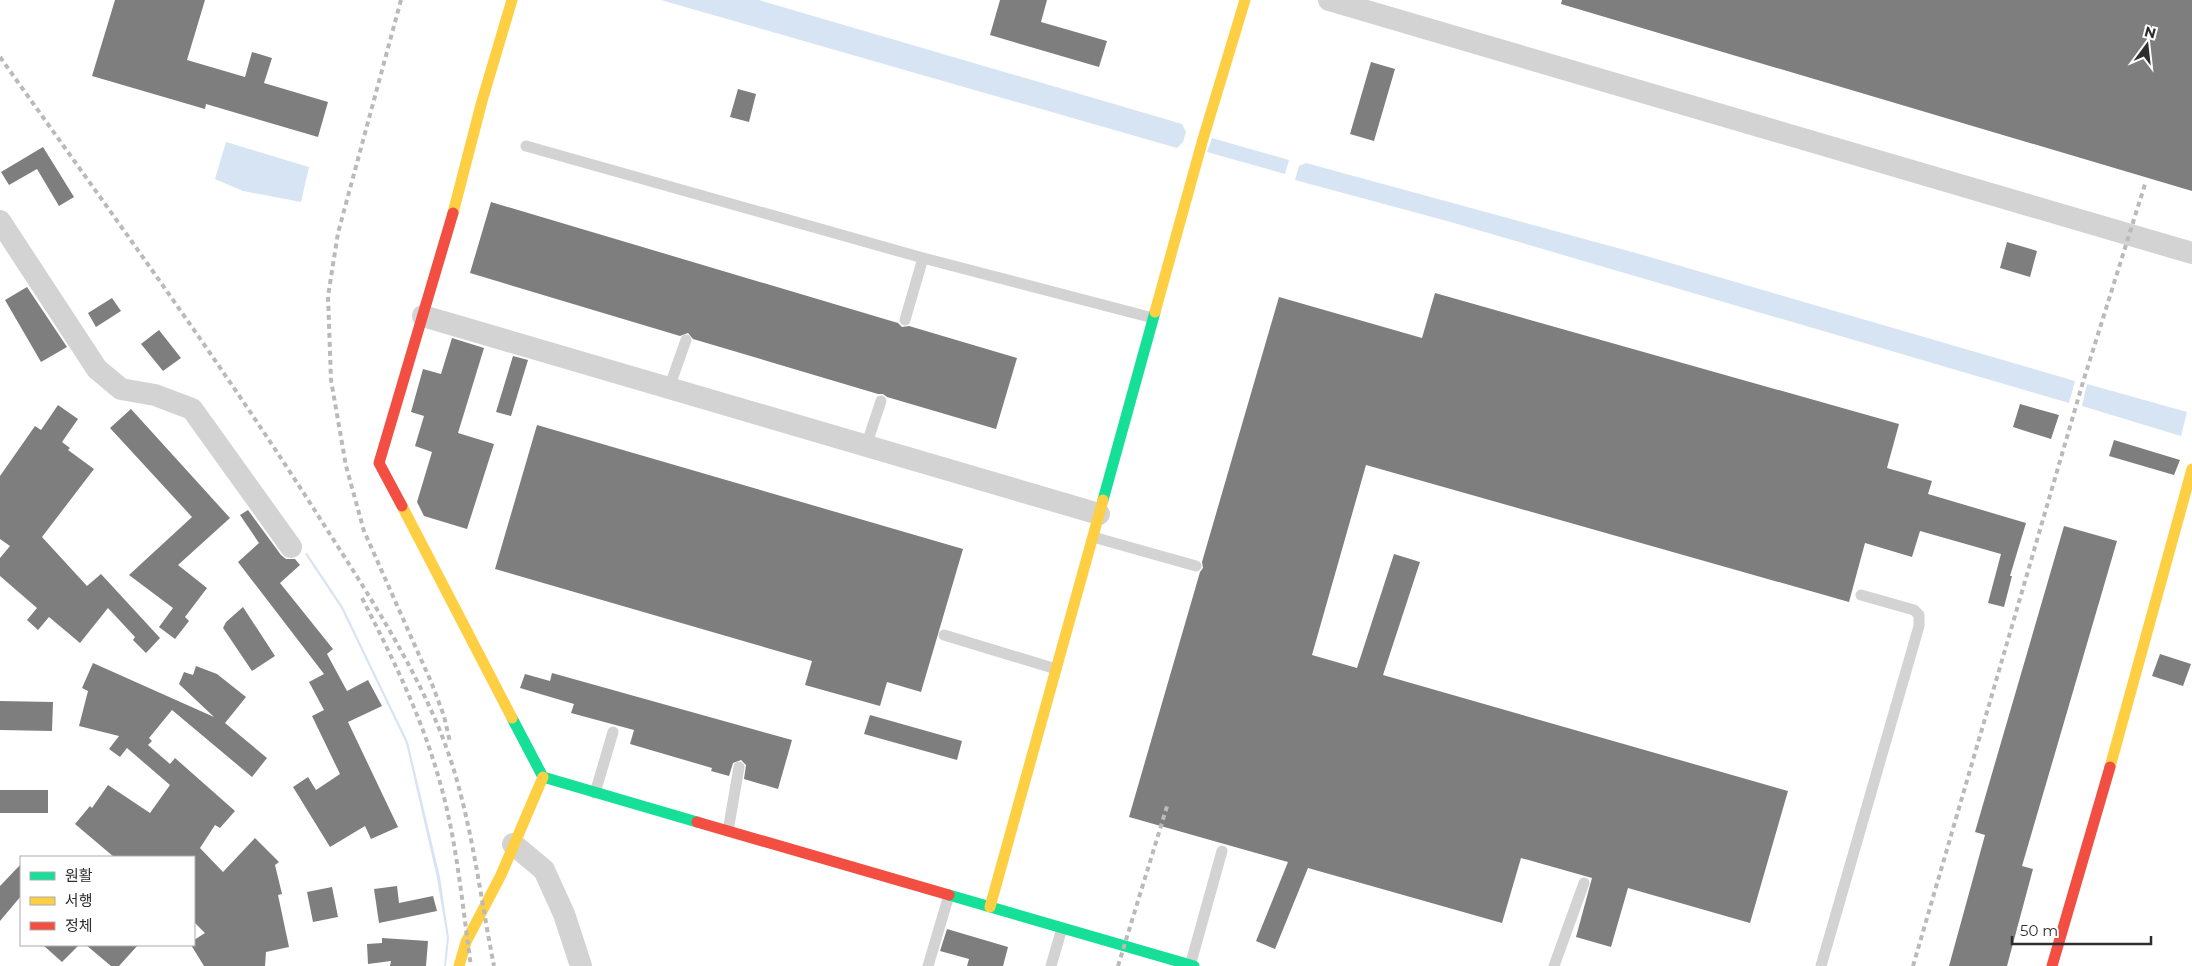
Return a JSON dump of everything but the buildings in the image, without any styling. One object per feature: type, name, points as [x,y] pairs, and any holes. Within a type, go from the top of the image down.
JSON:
[{"type":"street","points":[[512,0],[423,316],[379,463],[543,777],[1192,966]]},
{"type":"street","points":[[990,907],[1203,139],[1245,0]]},
{"type":"street","points":[[1329,0],[2192,253]]},
{"type":"street","points":[[0,221],[97,369],[120,389],[155,395],[192,409],[291,547]]},
{"type":"street","points":[[423,316],[1099,514]]},
{"type":"street","points":[[2052,966],[2150,628],[2192,469]]},
{"type":"street","points":[[459,966],[461,952],[467,936],[485,907],[543,777]]},
{"type":"street","points":[[513,844],[544,870],[564,914],[581,966]]},
{"type":"lane","points":[[526,146],[923,258],[1153,318]]},
{"type":"lane","points":[[905,320],[923,258]]},
{"type":"lane","points":[[668,388],[686,340]]},
{"type":"lane","points":[[866,446],[881,401]]},
{"type":"lane","points":[[1093,537],[1196,566]]},
{"type":"lane","points":[[1821,966],[1919,626],[1919,615],[1914,610],[1861,595]]},
{"type":"lane","points":[[944,635],[1056,670]]},
{"type":"lane","points":[[595,793],[613,732]]},
{"type":"lane","points":[[728,832],[739,767]]},
{"type":"lane","points":[[1192,966],[1222,851]]},
{"type":"lane","points":[[1554,966],[1584,883]]},
{"type":"lane","points":[[928,966],[949,895]]},
{"type":"lane","points":[[1051,966],[1062,928]]},
{"type":"water","points":[[661,0],[759,0],[1182,124],[1186,132],[1183,142],[1177,148]]},
{"type":"water","points":[[1212,138],[1289,160],[1285,174],[1207,152]]},
{"type":"water","points":[[226,142],[309,167],[301,202],[243,191],[215,179]]},
{"type":"water","points":[[1306,163],[1643,255],[2075,381],[2069,403],[1447,221],[1295,180],[1299,166]]},
{"type":"water","points":[[2087,384],[2187,412],[2181,436],[2082,406]]},
{"type":"water","points":[[307,553],[343,607],[408,742],[440,877],[449,938],[446,966],[444,966],[447,938],[437,878],[406,743],[341,608],[305,554]]},
{"type":"railway","points":[[401,0],[338,233],[328,296],[331,380],[346,466],[364,531],[432,684],[444,716],[450,742]]},
{"type":"railway","points":[[0,57],[237,392],[380,613],[411,669],[438,726],[458,784],[472,844],[494,966]]},
{"type":"railway","points":[[1913,966],[2083,382],[2146,181]]},
{"type":"railway","points":[[362,598],[395,664],[415,709],[432,755],[455,849],[471,966]]},
{"type":"railway","points":[[1118,966],[1168,803]]},
{"type":"traffic: fast","points":[[1103,500],[1155,312]]},
{"type":"traffic: fast","points":[[512,718],[543,777],[697,822]]},
{"type":"traffic: fast","points":[[949,895],[1194,966]]},
{"type":"traffic: slow","points":[[453,213],[482,101],[512,0]]},
{"type":"traffic: slow","points":[[1155,312],[1203,139],[1245,0]]},
{"type":"traffic: slow","points":[[2110,767],[2192,469]]},
{"type":"traffic: slow","points":[[990,907],[1103,500]]},
{"type":"traffic: slow","points":[[402,506],[512,718]]},
{"type":"traffic: slow","points":[[459,966],[466,942],[501,875],[543,777]]},
{"type":"traffic: jam","points":[[402,506],[379,463],[453,213]]},
{"type":"traffic: jam","points":[[2052,966],[2110,767]]},
{"type":"traffic: jam","points":[[697,822],[949,895]]}]
